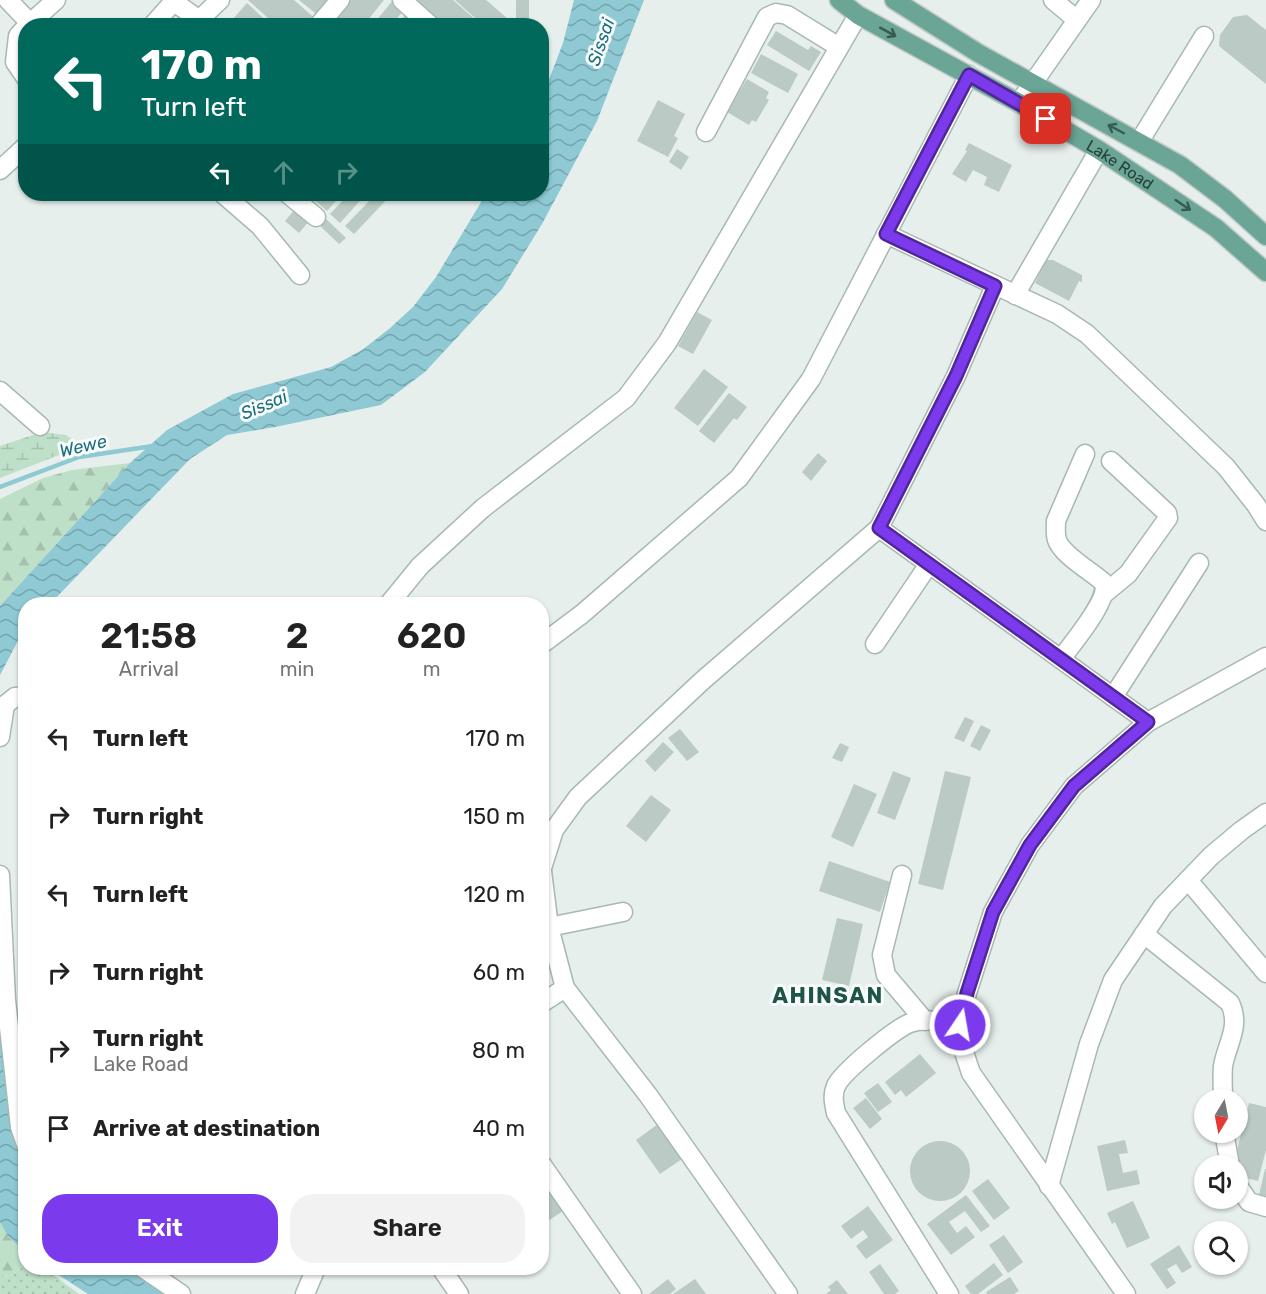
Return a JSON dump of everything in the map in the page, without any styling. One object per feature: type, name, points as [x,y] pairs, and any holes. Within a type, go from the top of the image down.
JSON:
[{"type":"main road","name":"Lake Road","points":[[840,0],[858,15],[969,75],[1099,150],[1216,228],[1266,272]]},
{"type":"main road","name":"Lake Road","points":[[894,0],[978,54],[1180,165],[1264,231]]},
{"type":"street","points":[[8,0],[22,18]]},
{"type":"street","points":[[35,18],[56,0]]},
{"type":"street","points":[[207,18],[220,0]]},
{"type":"street","points":[[325,18],[340,0]]},
{"type":"street","points":[[402,0],[421,18]]},
{"type":"street","points":[[1053,0],[1077,20]]},
{"type":"street","points":[[1019,104],[1091,0]]},
{"type":"street","points":[[160,18],[174,1],[198,18]]},
{"type":"street","points":[[706,132],[767,17],[776,13],[787,15],[839,47]]},
{"type":"street","points":[[395,597],[420,566],[483,508],[626,399],[673,332],[858,15]]},
{"type":"street","points":[[18,36],[15,62],[18,66]]},
{"type":"street","points":[[1139,142],[1204,36]]},
{"type":"street","points":[[0,56],[16,43]]},
{"type":"street","points":[[549,639],[582,614],[739,478],[811,379],[969,75]]},
{"type":"street","points":[[1015,296],[1099,150]]},
{"type":"street","points":[[0,170],[18,153]]},
{"type":"street","points":[[231,201],[260,226],[300,275]]},
{"type":"street","points":[[297,201],[316,217]]},
{"type":"street","points":[[886,234],[1058,315],[1087,334],[1226,467],[1263,509]]},
{"type":"street","points":[[549,847],[554,830],[578,797],[702,681],[879,528],[956,376],[995,286]]},
{"type":"street","points":[[0,391],[40,426]]},
{"type":"street","points":[[1061,659],[1098,607],[1106,586],[1057,542],[1056,521],[1085,454]]},
{"type":"street","points":[[1105,593],[1128,574],[1168,518],[1167,513],[1111,462]]},
{"type":"street","points":[[879,528],[1148,722]]},
{"type":"street","points":[[1113,697],[1199,563]]},
{"type":"street","points":[[875,644],[929,564]]},
{"type":"street","points":[[1126,1294],[971,1073],[962,1046],[960,1025],[967,993],[993,912],[1030,845],[1074,786],[1148,722],[1266,657]]},
{"type":"street","points":[[0,737],[5,705],[18,697]]},
{"type":"street","points":[[1049,1186],[1089,1044],[1113,980],[1163,906],[1226,843],[1266,813]]},
{"type":"street","points":[[0,875],[6,1000],[18,1109]]},
{"type":"street","points":[[902,875],[882,955],[886,975],[925,1021]]},
{"type":"street","points":[[1188,880],[1266,973]]},
{"type":"street","points":[[623,912],[549,927],[565,988],[648,1095],[788,1294]]},
{"type":"street","points":[[1144,934],[1230,1003],[1235,1014],[1232,1041],[1223,1066],[1223,1089]]},
{"type":"street","points":[[549,998],[565,988]]},
{"type":"street","points":[[949,1294],[836,1113],[833,1101],[836,1085],[868,1053],[909,1023],[925,1021],[960,1025]]},
{"type":"street","points":[[549,1175],[632,1294]]},
{"type":"street","points":[[1248,1201],[1266,1207]]},
{"type":"street","points":[[153,1275],[181,1294]]},
{"type":"street","points":[[305,1294],[313,1275]]},
{"type":"street","points":[[446,1275],[459,1294]]},
{"type":"green space","points":[[42,432],[66,435],[82,446],[0,478],[0,446]]},
{"type":"green space","points":[[130,463],[0,606],[0,499],[43,478],[72,470]]},
{"type":"green space","points":[[0,1222],[7,1235],[18,1247],[18,1270],[11,1276],[0,1275]]},
{"type":"green space","points":[[18,1270],[18,1275],[53,1275],[79,1294],[0,1294],[0,1275],[11,1276]]},
{"type":"water","name":"Sissai","points":[[574,0],[644,0],[597,121],[542,224],[502,289],[425,372],[381,405],[227,435],[190,459],[57,597],[18,597],[18,641],[0,675],[0,606],[130,463],[167,430],[233,394],[331,367],[362,350],[413,307],[436,277],[482,201],[549,201],[549,80],[563,43]]},
{"type":"water","points":[[0,994],[7,1094],[13,1133],[18,1146],[18,1246],[7,1235],[0,1222]]},
{"type":"water","points":[[59,1275],[140,1275],[168,1294],[88,1294]]},
{"type":"building","points":[[248,0],[294,0],[314,18],[268,18]]},
{"type":"building","points":[[299,0],[335,0],[320,17]]},
{"type":"building","points":[[351,0],[384,0],[369,18],[336,18]]},
{"type":"building","points":[[393,0],[404,10],[397,18],[378,18]]},
{"type":"building","points":[[413,0],[453,0],[473,18],[433,18]]},
{"type":"building","points":[[455,0],[486,0],[507,18],[475,18]]},
{"type":"building","points":[[516,0],[529,0],[529,18],[516,18]]},
{"type":"building","points":[[247,3],[263,18],[234,18]]},
{"type":"building","points":[[407,13],[413,18],[403,18]]},
{"type":"building","points":[[1247,15],[1266,30],[1266,84],[1219,46],[1220,35],[1233,17]]},
{"type":"building","points":[[776,31],[808,50],[811,46],[821,52],[809,71],[767,45]]},
{"type":"building","points":[[761,54],[798,74],[788,93],[751,73]]},
{"type":"building","points":[[747,79],[769,92],[766,98],[769,100],[756,122],[752,120],[749,125],[727,112]]},
{"type":"building","points":[[658,100],[685,114],[674,136],[678,138],[668,157],[637,141]]},
{"type":"building","points":[[969,143],[1012,165],[999,192],[984,185],[987,177],[973,170],[966,182],[952,174],[967,151],[965,150]]},
{"type":"building","points":[[677,149],[689,157],[681,170],[669,162]]},
{"type":"building","points":[[316,201],[336,201],[327,211]]},
{"type":"building","points":[[342,201],[360,201],[340,223],[330,214]]},
{"type":"building","points":[[369,201],[385,201],[354,234],[345,226]]},
{"type":"building","points":[[296,208],[310,220],[299,233],[285,221]]},
{"type":"building","points":[[324,217],[346,238],[339,244],[317,223]]},
{"type":"building","points":[[1046,260],[1053,260],[1082,275],[1082,282],[1079,281],[1069,301],[1035,283]]},
{"type":"building","points":[[697,312],[712,320],[693,354],[678,346]]},
{"type":"building","points":[[704,369],[728,387],[698,426],[674,408]]},
{"type":"building","points":[[729,393],[747,407],[737,420],[734,418],[714,443],[699,431]]},
{"type":"building","points":[[818,453],[827,461],[811,481],[802,472]]},
{"type":"building","points":[[965,717],[974,721],[964,742],[954,738]]},
{"type":"building","points":[[981,725],[991,730],[980,751],[970,746]]},
{"type":"building","points":[[680,729],[699,752],[687,761],[668,738]]},
{"type":"building","points":[[663,742],[674,752],[655,772],[645,761]]},
{"type":"building","points":[[840,743],[849,747],[842,762],[832,758]]},
{"type":"building","points":[[893,771],[911,778],[895,820],[877,813]]},
{"type":"building","points":[[945,771],[971,777],[943,890],[918,884]]},
{"type":"building","points":[[854,784],[877,794],[853,847],[831,837]]},
{"type":"building","points":[[651,795],[671,810],[646,842],[626,826]]},
{"type":"building","points":[[829,861],[890,882],[880,912],[819,891]]},
{"type":"building","points":[[837,918],[863,924],[849,986],[822,980]]},
{"type":"building","points":[[920,1054],[936,1073],[906,1097],[901,1090],[895,1095],[885,1082]]},
{"type":"building","points":[[878,1083],[892,1102],[878,1112],[864,1093]]},
{"type":"building","points":[[866,1098],[882,1119],[870,1129],[853,1108]]},
{"type":"building","points":[[1249,1103],[1266,1107],[1266,1150],[1258,1181],[1248,1178],[1248,1155],[1236,1155],[1239,1143],[1248,1143]]},
{"type":"building","points":[[658,1124],[682,1159],[660,1174],[636,1140]]},
{"type":"building","points":[[1125,1140],[1128,1153],[1119,1154],[1123,1173],[1137,1170],[1140,1184],[1107,1191],[1097,1146]]},
{"type":"building","points":[[934,1141],[946,1141],[957,1146],[965,1154],[970,1171],[968,1183],[957,1196],[946,1201],[934,1201],[923,1196],[915,1188],[910,1177],[910,1165],[915,1154],[923,1146]]},
{"type":"building","points":[[1266,1169],[1266,1196],[1259,1195]]},
{"type":"building","points":[[988,1179],[1010,1208],[994,1220],[972,1191]]},
{"type":"building","points":[[549,1190],[563,1211],[549,1220]]},
{"type":"building","points":[[966,1195],[990,1226],[981,1232],[965,1211],[949,1222],[957,1233],[966,1226],[975,1237],[951,1255],[927,1224]]},
{"type":"building","points":[[1133,1201],[1150,1238],[1127,1248],[1115,1222],[1112,1224],[1107,1213]]},
{"type":"building","points":[[868,1206],[893,1240],[866,1259],[856,1246],[868,1237],[863,1230],[851,1239],[841,1226]]},
{"type":"building","points":[[1004,1235],[1023,1262],[1008,1273],[989,1245]]},
{"type":"building","points":[[1179,1245],[1192,1267],[1182,1273],[1176,1264],[1167,1269],[1176,1283],[1167,1289],[1150,1264]]},
{"type":"building","points":[[994,1263],[1003,1275],[978,1294],[971,1294],[965,1286]]},
{"type":"building","points":[[880,1264],[899,1291],[895,1294],[884,1294],[869,1272]]},
{"type":"building","points":[[1010,1277],[1019,1291],[1014,1294],[987,1294],[986,1292]]},
{"type":"building","points":[[668,1279],[676,1289],[670,1294],[649,1294]]},
{"type":"building","points":[[695,1279],[706,1294],[673,1294]]},
{"type":"building","points":[[837,1280],[848,1294],[826,1294],[831,1290],[828,1287]]},
{"type":"waterway","name":"Wewe","points":[[0,487],[79,457],[153,446]]},
{"type":"district","name":"AHINSAN","points":[[828,995]]},
{"type":"route","points":[[960,1025],[967,993],[993,912],[1030,845],[1074,786],[1148,722],[879,528],[956,376],[995,286],[886,234],[969,75],[1046,119]]}]
